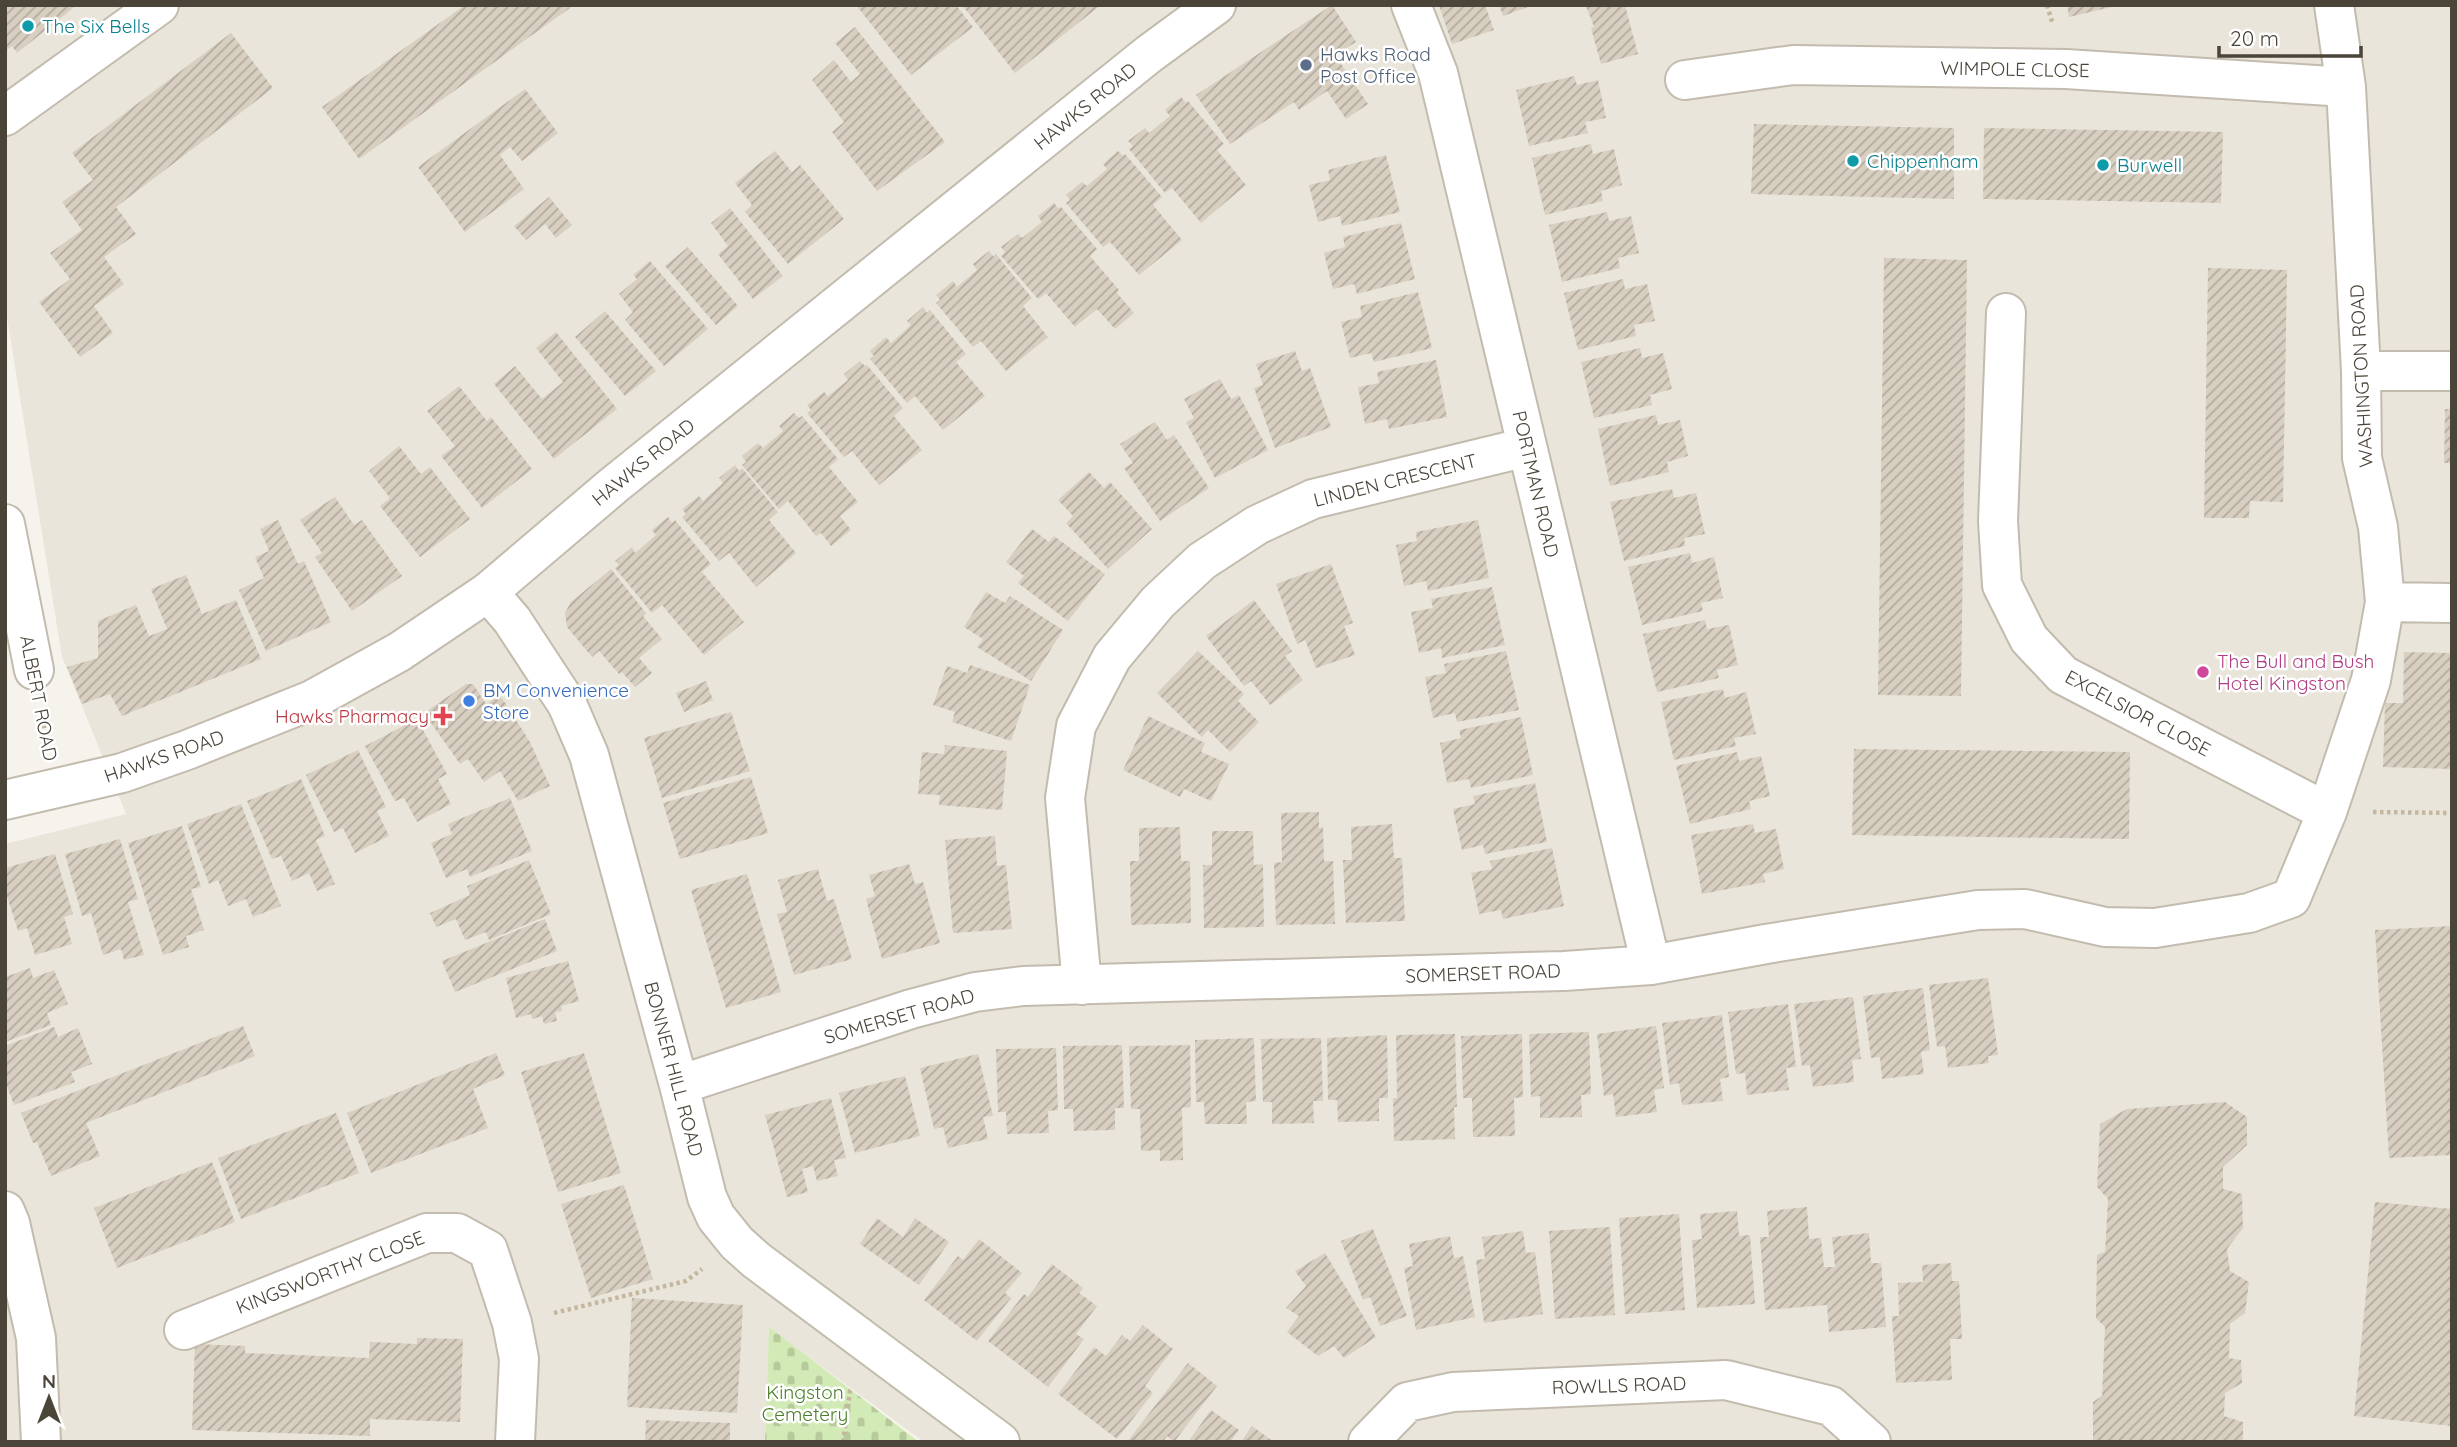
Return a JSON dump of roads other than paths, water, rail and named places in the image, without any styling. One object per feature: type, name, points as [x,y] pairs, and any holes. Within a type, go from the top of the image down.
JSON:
[{"type":"street","points":[[5,116],[159,5]]},
{"type":"street","name":"HAWKS ROAD","points":[[5,800],[122,773],[174,755],[312,700],[399,652],[488,592],[614,485],[1149,54],[1216,5]]},
{"type":"street","name":"PORTMAN ROAD","points":[[1411,5],[1438,73],[1651,965]]},
{"type":"street","name":"WASHINGTON ROAD","points":[[2291,898],[2327,812],[2371,680],[2385,602],[2378,527],[2362,458],[2361,371],[2346,87],[2334,5]]},
{"type":"street","name":"WIMPOLE CLOSE","points":[[1685,80],[1793,65],[2066,69],[2346,87]]},
{"type":"street","name":"EXCELSIOR CLOSE","points":[[2006,313],[1998,521],[2002,585],[2029,639],[2063,675],[2327,812]]},
{"type":"street","points":[[2361,371],[2452,371]]},
{"type":"street","name":"LINDEN CRESCENT","points":[[1082,985],[1065,797],[1076,726],[1112,657],[1158,602],[1202,561],[1257,525],[1312,499],[1527,447]]},
{"type":"street","name":"ALBERT ROAD","points":[[5,524],[34,670]]},
{"type":"street","name":"BONNER HILL ROAD","points":[[488,592],[512,620],[567,704],[589,755],[707,1197],[716,1217],[737,1243],[757,1260],[1000,1442]]},
{"type":"street","points":[[2385,602],[2452,603]]},
{"type":"street","name":"SOMERSET ROAD","points":[[679,1085],[911,1009],[975,992],[1023,986],[1564,971],[1651,965],[1978,910],[2025,909],[2105,927],[2155,928],[2249,913],[2291,898]]},
{"type":"street","points":[[5,1211],[36,1338],[41,1442]]},
{"type":"street","name":"KINGSWORTHY CLOSE","points":[[184,1330],[426,1233],[457,1233],[488,1250],[512,1324],[519,1359],[515,1442]]},
{"type":"street","name":"ROWLLS ROAD","points":[[1368,1442],[1407,1402],[1453,1392],[1727,1380],[1831,1406],[1871,1442]]},
{"type":"place","name":"The Six Bells","points":[[28,26]]},
{"type":"place","name":"Hawks Road Post Office","points":[[1306,65]]},
{"type":"place","name":"Chippenham","points":[[1853,161]]},
{"type":"place","name":"Burwell","points":[[2103,165]]},
{"type":"place","name":"The Bull and Bush Hotel Kingston","points":[[2203,672]]},
{"type":"place","name":"BM Convenience Store","points":[[469,701]]},
{"type":"place","name":"Hawks Pharmacy","points":[[443,716]]},
{"type":"park label","name":"Kingston Cemetery","points":[[805,1403]]}]
